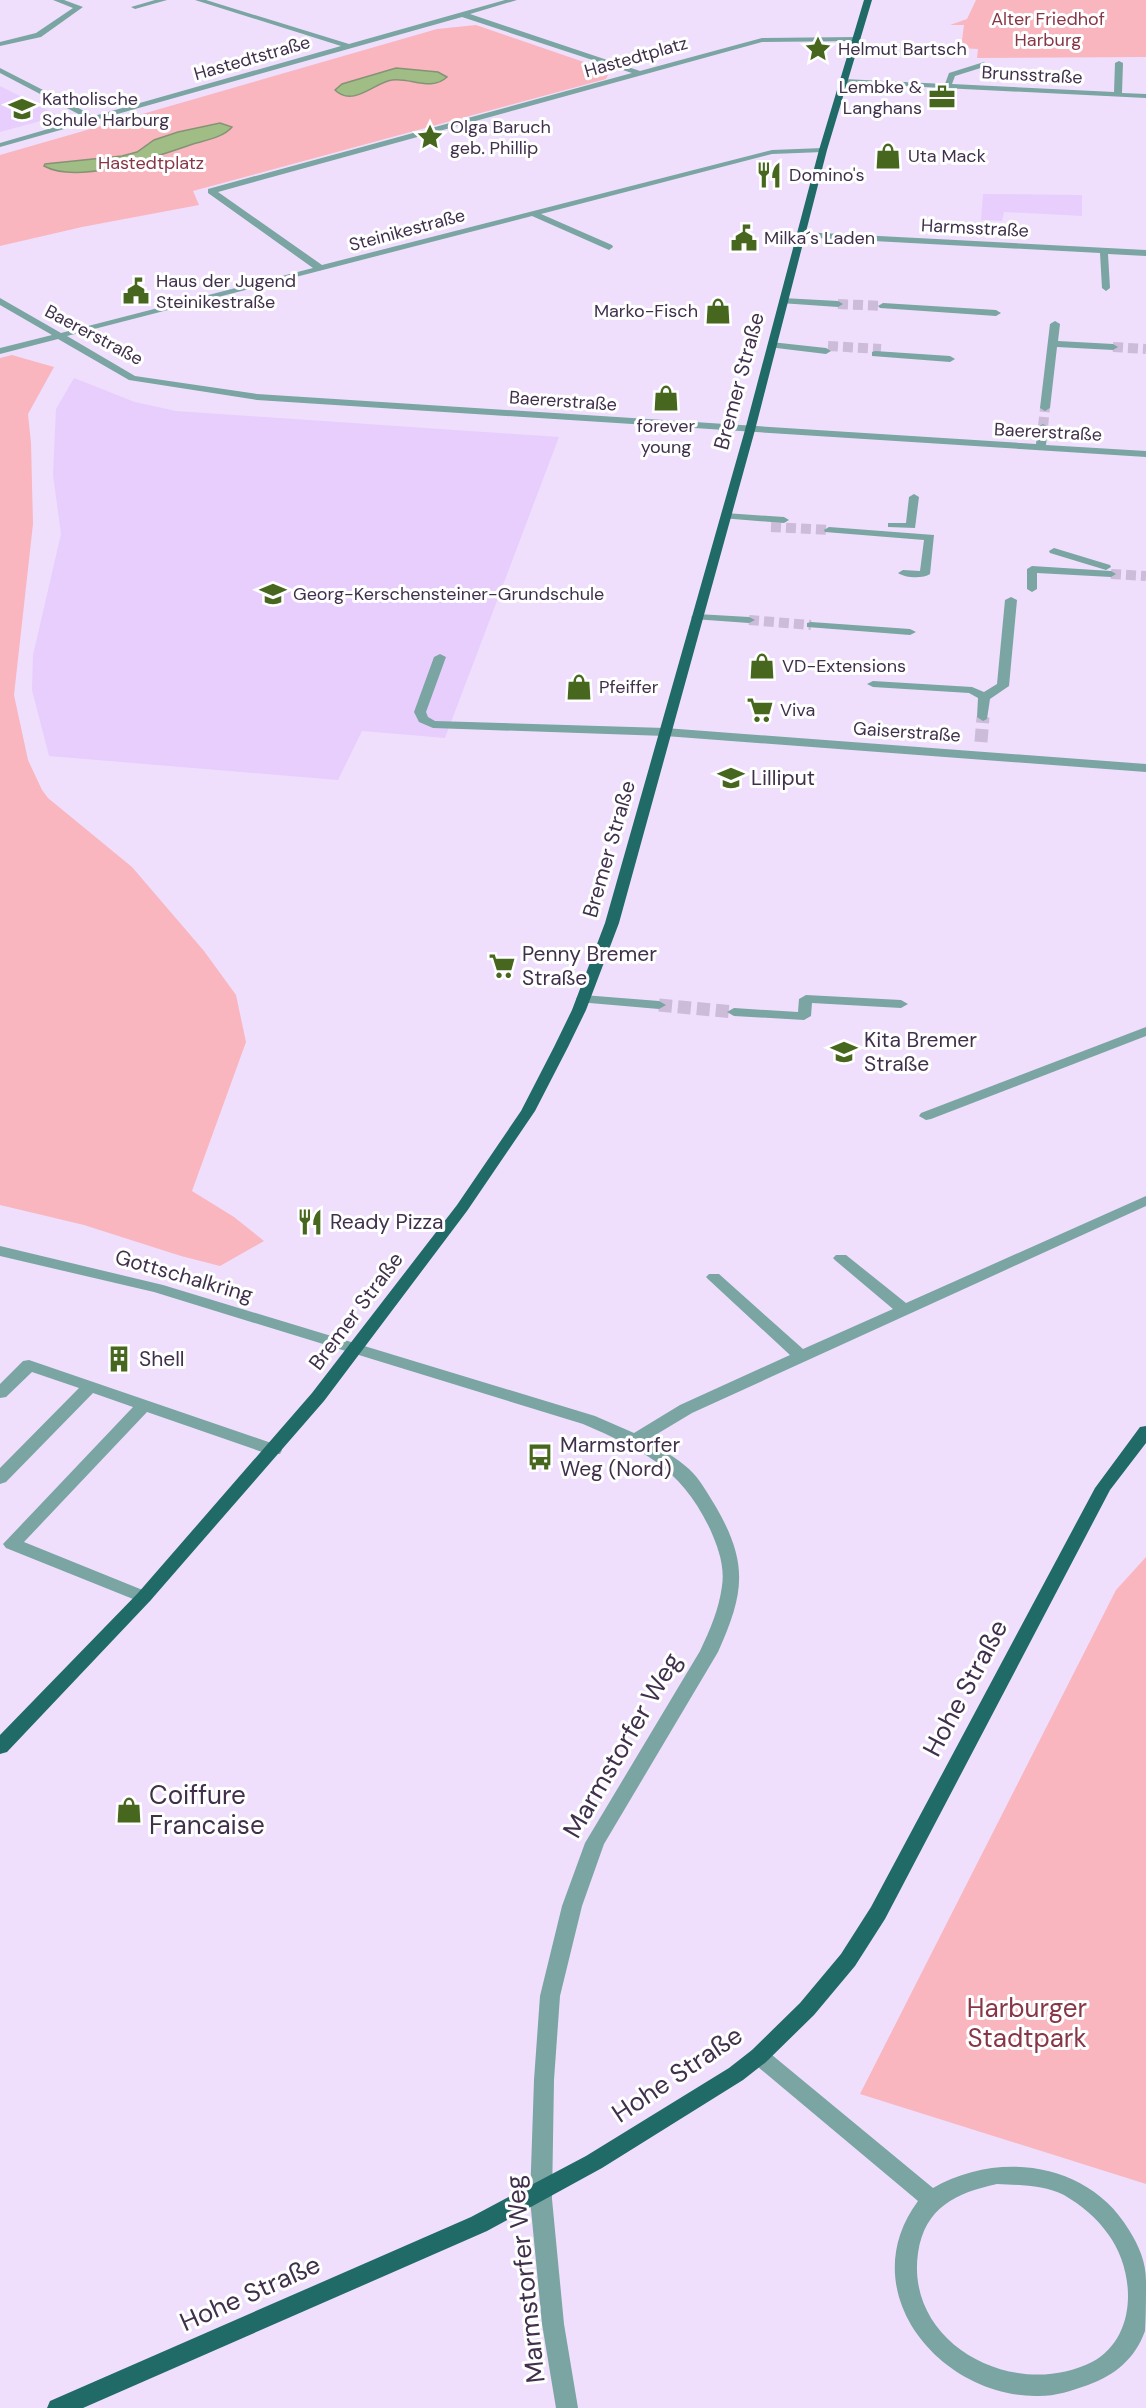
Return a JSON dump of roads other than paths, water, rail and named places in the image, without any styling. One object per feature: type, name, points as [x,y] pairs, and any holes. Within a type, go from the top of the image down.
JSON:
[{"type":"main road","name":"Bremer Straße","points":[[0,1747],[144,1597],[274,1450],[355,1348],[462,1208],[528,1111],[584,999],[612,923],[750,430],[823,150],[868,0]]},
{"type":"main road","name":"Hohe Straße","points":[[58,2408],[480,2224],[594,2162],[736,2074],[759,2056],[807,2009],[841,1968],[878,1913],[1103,1488],[1146,1431]]},
{"type":"street","points":[[0,44],[38,35],[79,6],[57,0]]},
{"type":"street","points":[[135,7],[164,0]]},
{"type":"street","points":[[199,0],[349,46]]},
{"type":"street","name":"Hastedtstraße","points":[[0,145],[464,15],[504,1]]},
{"type":"street","points":[[464,15],[639,74]]},
{"type":"street","name":"Hastedtplatz","points":[[321,269],[211,191],[762,40],[857,39]]},
{"type":"street","points":[[1118,94],[1119,63]]},
{"type":"street","points":[[948,86],[952,75],[984,64]]},
{"type":"street","points":[[0,70],[94,119]]},
{"type":"street","name":"Brunsstraße","points":[[844,81],[1146,96]]},
{"type":"street","name":"Steinikestraße","points":[[0,351],[772,152],[823,150]]},
{"type":"street","points":[[534,214],[609,247]]},
{"type":"street","name":"Harmsstraße","points":[[802,235],[1146,253]]},
{"type":"street","points":[[1104,251],[1106,288]]},
{"type":"street","points":[[783,301],[838,304]]},
{"type":"street","name":"Baererstraße","points":[[0,302],[132,378],[257,397],[1146,454]]},
{"type":"street","points":[[883,306],[996,313]]},
{"type":"street","points":[[1045,408],[1055,324]]},
{"type":"street","points":[[1052,344],[1113,347]]},
{"type":"street","points":[[771,345],[827,349]]},
{"type":"street","points":[[878,351],[950,356]]},
{"type":"street","points":[[1041,448],[1043,427]]},
{"type":"street","points":[[903,573],[925,574],[930,537],[833,527],[911,526],[914,497]]},
{"type":"street","points":[[724,520],[784,520]]},
{"type":"street","points":[[724,520],[771,527]]},
{"type":"street","points":[[1032,589],[1032,569],[1112,570],[1054,551]]},
{"type":"street","points":[[984,697],[1004,686],[1011,600]]},
{"type":"street","points":[[697,617],[749,620]]},
{"type":"street","points":[[811,625],[910,632]]},
{"type":"street","name":"Gaiserstraße","points":[[440,657],[420,712],[427,722],[450,725],[665,732],[1146,768]]},
{"type":"street","points":[[873,684],[972,690],[984,697]]},
{"type":"street","points":[[983,717],[984,697]]},
{"type":"street","points":[[980,756],[981,742]]},
{"type":"street","points":[[584,999],[658,1005]]},
{"type":"street","points":[[734,1012],[804,1016],[806,999],[901,1004]]},
{"type":"street","points":[[926,1116],[1146,1031]]},
{"type":"street","points":[[635,1440],[686,1409],[1146,1200]]},
{"type":"street","name":"Gottschalkring","points":[[0,1251],[158,1288],[355,1348]]},
{"type":"street","points":[[841,1258],[904,1310]]},
{"type":"street","points":[[714,1277],[802,1357]]},
{"type":"street","name":"Marmstorfer Weg","points":[[355,1348],[589,1420],[635,1440],[683,1473],[702,1496],[724,1540],[731,1565],[731,1586],[724,1618],[709,1652],[595,1843],[572,1906],[550,1996],[544,2080],[541,2199],[553,2324],[567,2408]]},
{"type":"street","points":[[0,1393],[29,1365],[274,1450]]},
{"type":"street","points":[[0,1478],[90,1386]]},
{"type":"street","points":[[144,1405],[6,1542],[144,1597]]},
{"type":"street","points":[[759,2056],[933,2201]]},
{"type":"street","points":[[997,2175],[1034,2177],[1070,2188],[1102,2208],[1126,2236],[1141,2270],[1143,2305],[1131,2338],[1107,2365],[1072,2381],[1032,2386],[991,2378],[954,2359],[924,2330],[907,2296],[903,2261],[912,2228],[933,2201],[962,2183],[997,2175]]},
{"type":"tunnel","points":[[838,304],[883,306]]},
{"type":"tunnel","points":[[828,346],[881,349]]},
{"type":"tunnel","points":[[1113,347],[1146,349]]},
{"type":"tunnel","points":[[1043,427],[1045,408]]},
{"type":"tunnel","points":[[771,527],[829,530]]},
{"type":"tunnel","points":[[1111,574],[1146,576]]},
{"type":"tunnel","points":[[749,620],[811,625]]},
{"type":"tunnel","points":[[981,742],[983,717]]},
{"type":"tunnel","points":[[659,1005],[734,1012]]},
{"type":"place","name":"Helmut Bartsch","points":[[818,49]]},
{"type":"place","name":"Lembke & Langhans","points":[[942,97]]},
{"type":"place","name":"Katholische Schule Harburg","points":[[22,109]]},
{"type":"place","name":"Olga Baruch geb. Phillip","points":[[430,137]]},
{"type":"place","name":"Uta Mack","points":[[888,156]]},
{"type":"place","name":"Domino's","points":[[769,175]]},
{"type":"place","name":"Milka´s Laden","points":[[744,238]]},
{"type":"place","name":"Haus der Jugend Steinikestraße","points":[[136,291]]},
{"type":"place","name":"Marko-Fisch","points":[[718,311]]},
{"type":"place","name":"forever young","points":[[666,398]]},
{"type":"place","name":"Georg-Kerschensteiner-Grundschule","points":[[273,594]]},
{"type":"place","name":"VD-Extensions","points":[[762,666]]},
{"type":"place","name":"Pfeiffer","points":[[579,687]]},
{"type":"place","name":"Viva","points":[[760,710]]},
{"type":"place","name":"Lilliput","points":[[731,778]]},
{"type":"place","name":"Penny Bremer Straße","points":[[502,966]]},
{"type":"place","name":"Kita Bremer Straße","points":[[844,1052]]},
{"type":"place","name":"Ready Pizza","points":[[310,1222]]},
{"type":"place","name":"Shell","points":[[119,1359]]},
{"type":"place","name":"Marmstorfer Weg (Nord)","points":[[540,1457]]},
{"type":"place","name":"Coiffure Francaise","points":[[129,1810]]},
{"type":"park label","name":"Alter Friedhof Harburg","points":[[1048,29]]},
{"type":"park label","name":"Harburger Stadtpark","points":[[1027,2023]]}]
